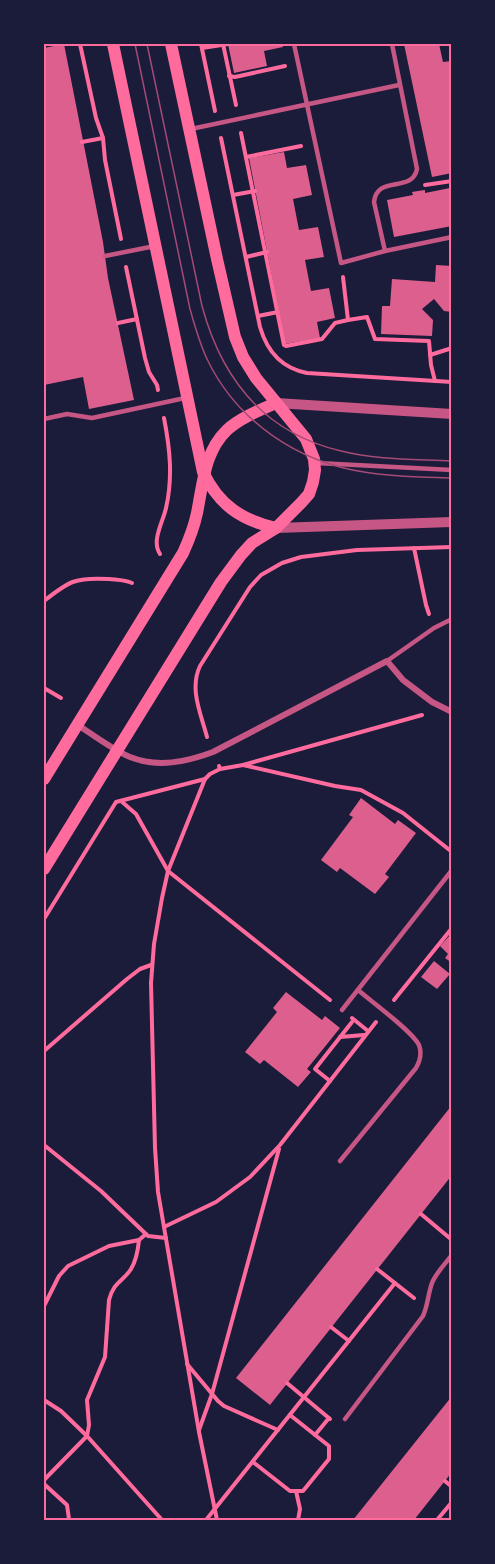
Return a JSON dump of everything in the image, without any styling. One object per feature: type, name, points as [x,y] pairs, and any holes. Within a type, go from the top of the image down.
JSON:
[{"type":"main road","points":[[113,44],[203,472],[209,485],[235,512],[259,524],[276,528]]},
{"type":"main road","points":[[44,868],[216,590],[241,555],[257,539],[276,528],[309,494],[315,470],[306,440],[249,367],[235,337],[171,44]]},
{"type":"main road","points":[[44,779],[183,553],[195,520],[203,472],[220,438],[228,429],[248,416],[276,403]]},
{"type":"street","points":[[276,403],[452,414]]},
{"type":"street","points":[[276,528],[452,522]]},
{"type":"street","points":[[77,725],[130,757],[155,762],[175,762],[198,758],[213,753],[387,661],[403,680],[432,702],[452,712]]},
{"type":"lane","points":[[294,44],[341,263],[452,237]]},
{"type":"lane","points":[[385,251],[374,195],[381,187],[410,181],[417,169],[392,44]]},
{"type":"lane","points":[[190,130],[399,85]]},
{"type":"lane","points":[[105,256],[155,246]]},
{"type":"lane","points":[[44,419],[67,414],[92,418],[187,398]]},
{"type":"lane","points":[[314,462],[452,470]]},
{"type":"lane","points":[[387,661],[434,628],[452,619]]},
{"type":"lane","points":[[342,1010],[452,870]]},
{"type":"lane","points":[[340,1161],[420,1062],[421,1054],[419,1045],[412,1036],[358,990]]},
{"type":"lane","points":[[345,1419],[423,1316],[432,1283],[452,1255]]},
{"type":"path","points":[[80,44],[96,118],[103,138],[105,160],[137,319],[148,367],[157,385],[171,463],[171,479],[166,506],[156,541],[157,549],[164,557]]},
{"type":"path","points":[[435,381],[429,341],[375,339],[367,317],[334,323],[322,339],[284,345],[229,76],[225,44],[202,46],[258,316],[262,334],[269,349],[277,358],[294,369],[322,375],[452,382]]},
{"type":"path","points":[[229,76],[235,77],[298,63]]},
{"type":"path","points":[[82,142],[103,138]]},
{"type":"path","points":[[246,157],[315,144]]},
{"type":"path","points":[[410,181],[427,186],[452,181]]},
{"type":"path","points":[[233,195],[254,191]]},
{"type":"path","points":[[246,257],[266,252]]},
{"type":"path","points":[[341,263],[348,320]]},
{"type":"path","points":[[258,316],[278,312]]},
{"type":"path","points":[[118,323],[137,319]]},
{"type":"path","points":[[430,355],[452,348]]},
{"type":"path","points":[[208,741],[196,696],[196,674],[246,592],[258,578],[271,568],[293,558],[357,550],[452,547]]},
{"type":"path","points":[[414,548],[431,618]]},
{"type":"path","points":[[44,601],[64,585],[78,579],[95,578],[126,581],[132,584]]},
{"type":"path","points":[[44,688],[61,698]]},
{"type":"path","points":[[218,1521],[199,1432],[156,1173],[151,982],[162,898],[168,871],[205,779],[210,774],[220,769],[243,765],[424,714]]},
{"type":"path","points":[[218,763],[220,769]]},
{"type":"path","points":[[243,765],[361,790],[403,813],[452,852]]},
{"type":"path","points":[[44,919],[116,802],[205,779]]},
{"type":"path","points":[[120,801],[136,814],[168,871],[342,1010]]},
{"type":"path","points":[[164,1227],[216,1202],[250,1177],[280,1145],[452,928]]},
{"type":"path","points":[[44,1051],[127,979],[140,969],[152,964]]},
{"type":"path","points":[[330,1081],[315,1070],[354,1019]]},
{"type":"path","points":[[340,1037],[365,1035]]},
{"type":"path","points":[[44,1145],[101,1191],[148,1236],[166,1238]]},
{"type":"path","points":[[199,1432],[212,1394],[280,1145]]},
{"type":"path","points":[[420,1214],[452,1239]]},
{"type":"path","points":[[44,1306],[59,1276],[68,1266],[109,1246],[139,1240],[146,1234]]},
{"type":"path","points":[[67,1521],[69,1519],[67,1505],[44,1482],[87,1436],[87,1400],[105,1357],[110,1294],[117,1282],[132,1267],[139,1240]]},
{"type":"path","points":[[377,1269],[427,1308]]},
{"type":"path","points":[[206,1521],[395,1283]]},
{"type":"path","points":[[331,1327],[350,1341]]},
{"type":"path","points":[[187,1364],[224,1406],[278,1430]]},
{"type":"path","points":[[287,1383],[339,1426],[345,1419]]},
{"type":"path","points":[[44,1400],[61,1411],[87,1436],[162,1521]]},
{"type":"path","points":[[253,1462],[290,1491],[303,1491],[329,1459],[329,1446],[290,1414]]},
{"type":"path","points":[[315,1435],[329,1418]]},
{"type":"path","points":[[445,1481],[452,1487]]},
{"type":"path","points":[[297,1491],[300,1509],[298,1521]]},
{"type":"path","points":[[437,1521],[452,1502]]},
{"type":"building","points":[[64,44],[108,278],[134,400],[89,409],[83,377],[44,385],[44,48]]},
{"type":"building","points":[[228,44],[282,44],[283,47],[264,51],[267,66],[234,73]]},
{"type":"building","points":[[404,44],[439,44],[443,62],[452,61],[452,92],[449,92],[452,104],[452,173],[432,177]]},
{"type":"building","points":[[284,152],[287,168],[306,165],[312,195],[293,199],[299,230],[318,227],[324,257],[305,260],[311,291],[329,288],[335,318],[317,322],[320,338],[285,344],[249,158]]},
{"type":"building","points":[[450,188],[452,226],[394,237],[387,200],[413,195],[412,192],[425,190],[425,193]]},
{"type":"building","points":[[436,265],[452,266],[452,312],[444,311],[434,299],[422,309],[433,320],[432,336],[381,334],[382,306],[390,306],[392,279],[435,282]]},
{"type":"building","points":[[361,798],[395,824],[398,820],[416,833],[385,874],[389,877],[375,894],[340,868],[337,872],[321,860],[353,817],[349,815]]},
{"type":"building","points":[[452,933],[452,963],[445,958],[448,954],[440,946]]},
{"type":"building","points":[[434,961],[450,974],[437,989],[421,977]]},
{"type":"building","points":[[286,992],[322,1020],[325,1016],[340,1028],[307,1069],[311,1072],[298,1087],[264,1060],[260,1064],[245,1052],[277,1012],[273,1008]]},
{"type":"building","points":[[452,1105],[452,1175],[270,1405],[236,1378]]},
{"type":"building","points":[[452,1396],[452,1472],[414,1520],[353,1520]]},
{"type":"tram line","points":[[135,44],[190,309],[208,361],[221,383],[236,403],[272,436],[316,459],[340,467],[375,474],[452,478]]},
{"type":"tram line","points":[[147,44],[202,306],[221,357],[235,380],[250,400],[269,417],[314,443],[368,456],[452,461]]}]
